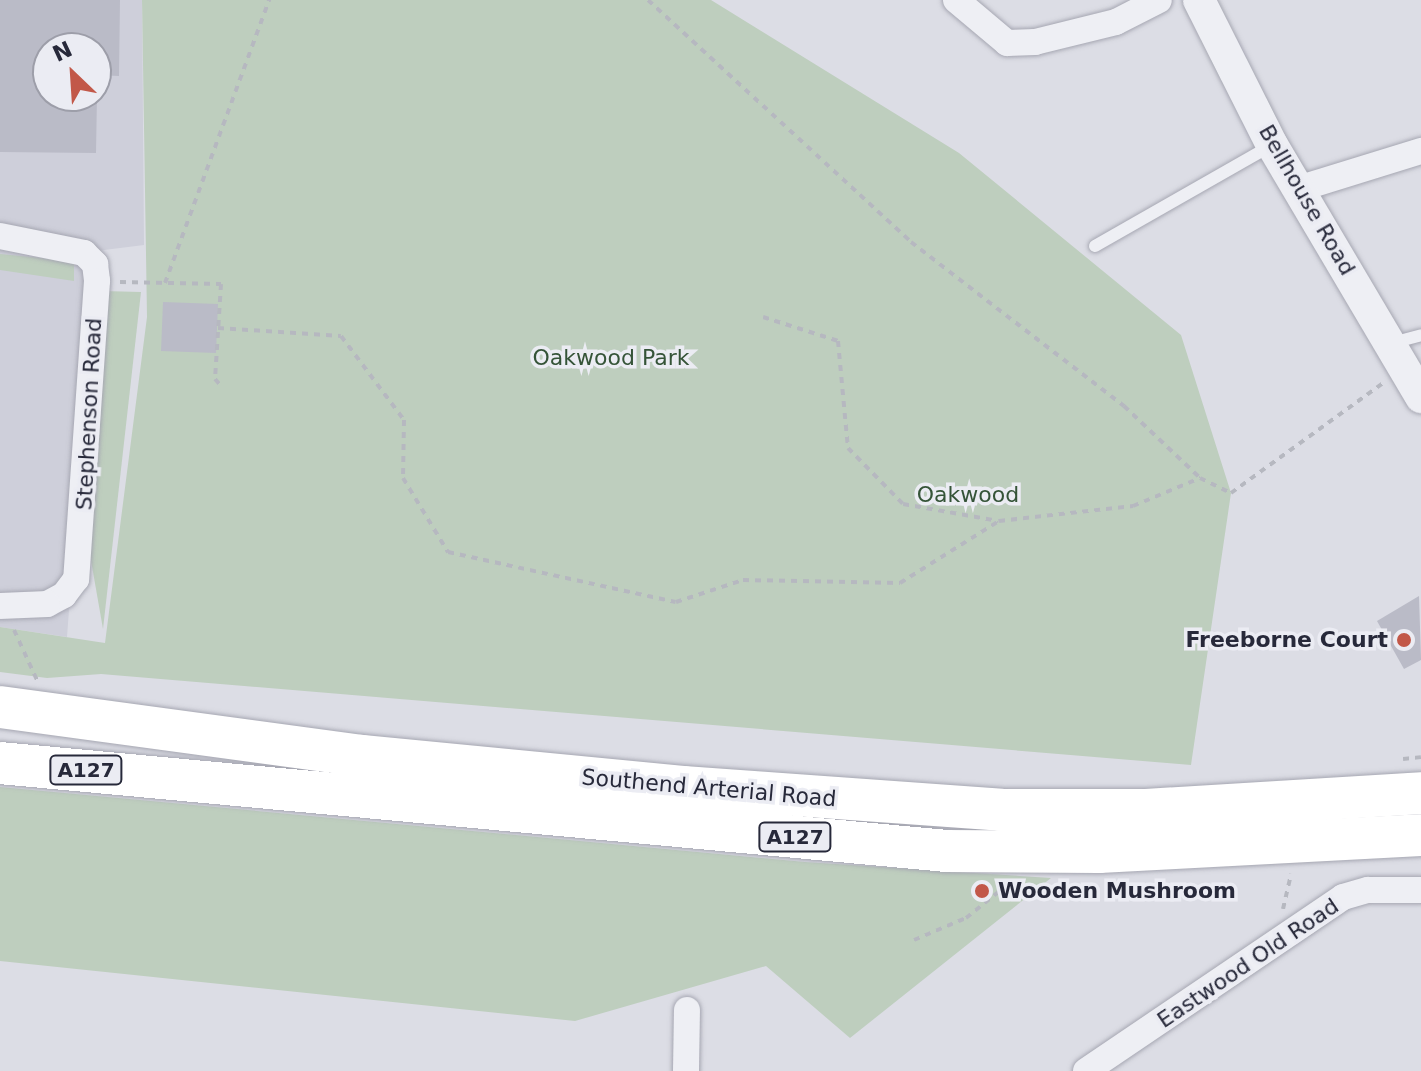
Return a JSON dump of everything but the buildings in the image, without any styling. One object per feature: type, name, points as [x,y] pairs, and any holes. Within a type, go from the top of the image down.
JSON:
[{"type":"highway","name":"Southend Arterial Road","points":[[15,696],[362,756],[840,799],[1001,810],[1301,803],[1421,793]]},
{"type":"highway","name":"Southend Arterial Road","points":[[0,763],[946,851],[1114,852],[1421,835]]},
{"type":"highway","points":[[1301,803],[1332,786],[1407,768]]},
{"type":"street","points":[[956,0],[1007,43],[1035,42],[1116,22],[1159,0]]},
{"type":"street","name":"Bellhouse Road","points":[[1199,0],[1272,145],[1298,189],[1406,349],[1421,397]]},
{"type":"street","points":[[1298,189],[1421,151]]},
{"type":"street","points":[[0,236],[84,253],[95,264],[97,281]]},
{"type":"street","name":"Stephenson Road","points":[[2,606],[47,604],[64,595],[76,579],[97,281]]},
{"type":"street","name":"Eastwood Old Road","points":[[1086,1071],[1275,940],[1343,897],[1368,890],[1421,890]]},
{"type":"street","points":[[686,1071],[687,1010]]},
{"type":"lane","points":[[1095,246],[1272,145]]},
{"type":"path","points":[[165,283],[269,0]]},
{"type":"path","points":[[648,0],[911,242],[1124,406],[1200,478],[1231,493],[1406,349]]},
{"type":"path","points":[[97,281],[221,284],[215,379],[221,386]]},
{"type":"path","points":[[763,317],[838,341],[848,448],[903,504],[999,521],[1133,506],[1200,478]]},
{"type":"path","points":[[218,328],[341,336],[404,420],[403,478],[448,552],[676,602],[743,580],[900,583],[999,521]]},
{"type":"path","points":[[2,606],[41,687],[15,696]]},
{"type":"path","points":[[1407,768],[1421,757]]},
{"type":"path","points":[[1275,940],[1293,864]]},
{"type":"path","points":[[914,940],[966,918],[1012,880]]},
{"type":"shaded area","points":[[0,0],[142,0],[144,245],[96,251],[67,637],[0,627]]},
{"type":"green space","name":"Oakwood Park","points":[[142,0],[711,0],[959,153],[1181,335],[1231,493],[1191,765],[101,674],[47,678],[0,672],[0,627],[105,643],[147,317]]},
{"type":"green space","points":[[0,254],[74,261],[74,281],[0,270]]},
{"type":"green space","points":[[103,291],[141,292],[103,629],[83,515]]},
{"type":"green space","points":[[0,787],[805,862],[1051,878],[850,1038],[766,966],[575,1021],[0,961]]},
{"type":"place","name":"Freeborne Court","points":[[1404,640]]},
{"type":"place","name":"Wooden Mushroom","points":[[982,891]]},
{"type":"park label","name":"Oakwood","points":[[968,495]]}]
